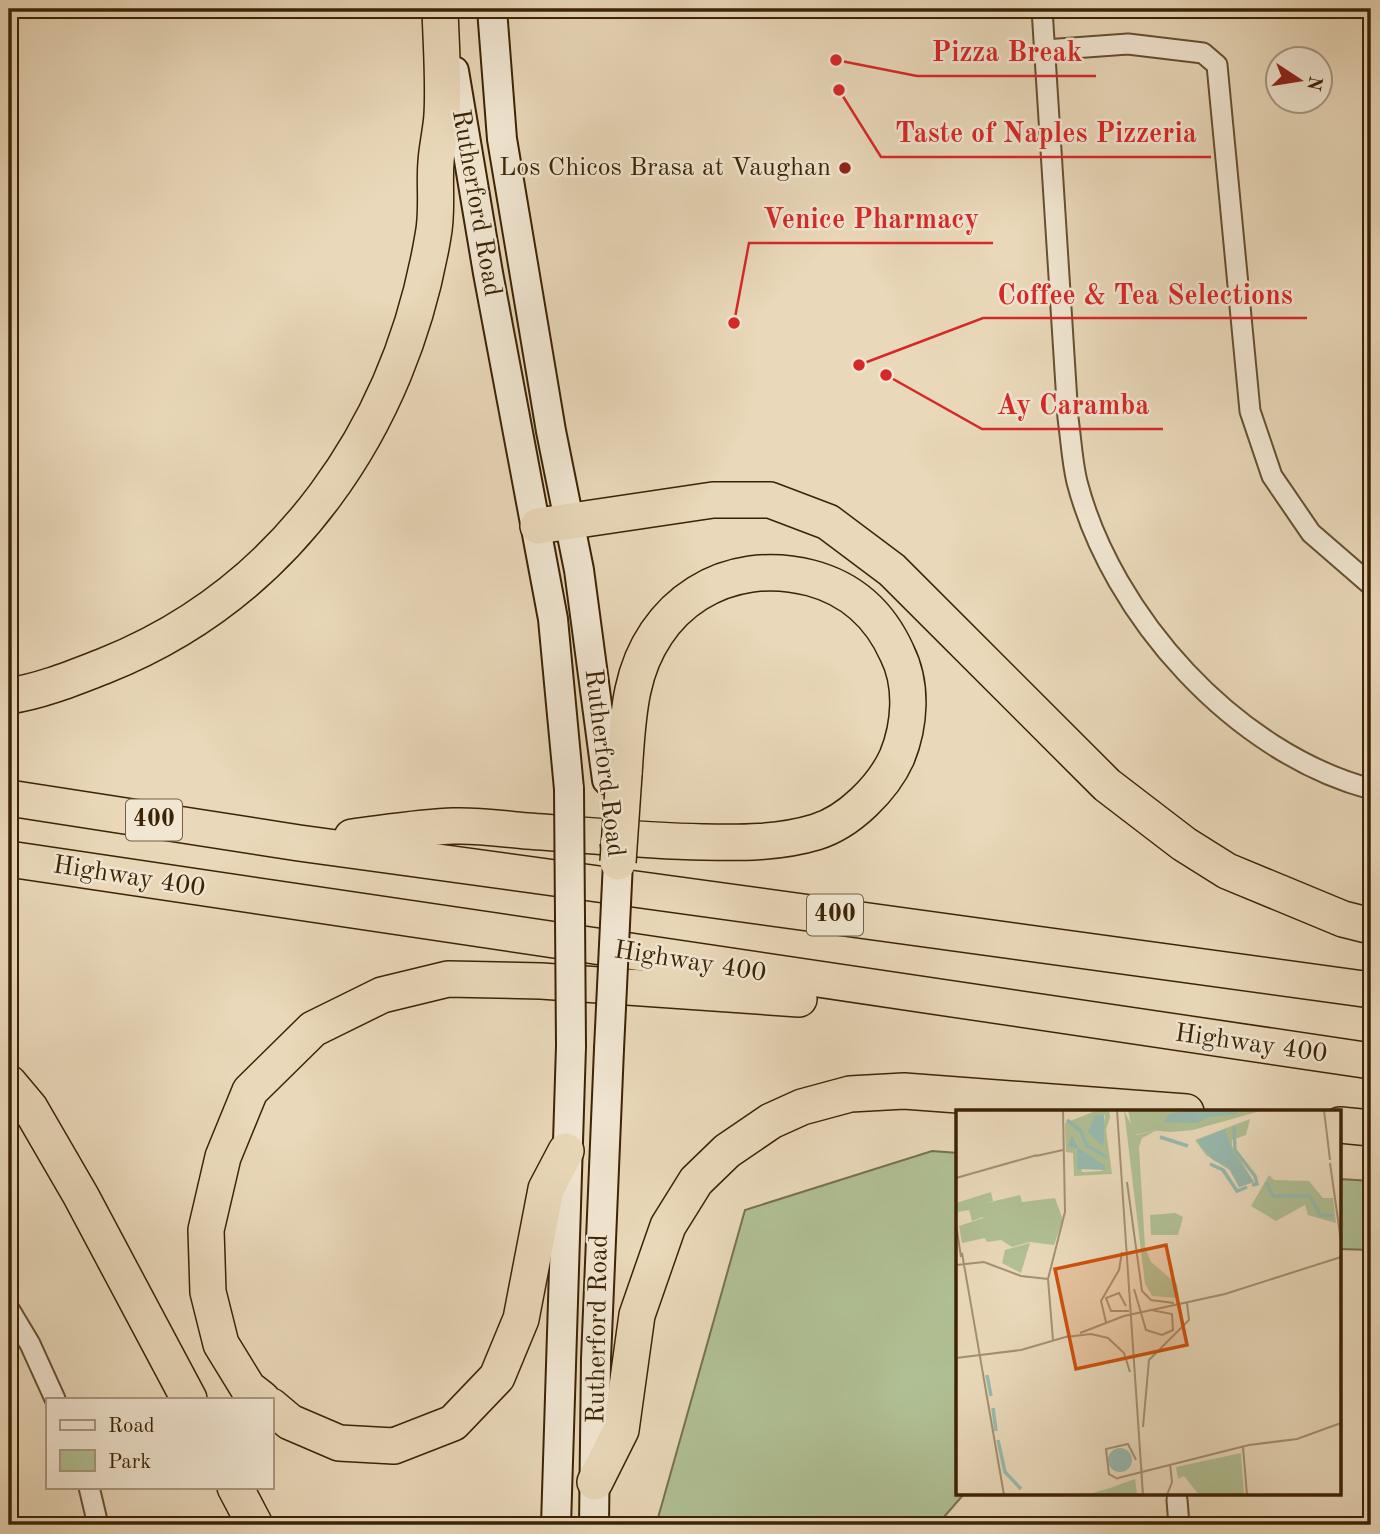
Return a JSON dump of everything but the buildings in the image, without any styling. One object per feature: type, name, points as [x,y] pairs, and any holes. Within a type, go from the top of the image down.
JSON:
[{"type":"highway","points":[[9,696],[69,680],[107,665],[196,621],[259,569],[312,513],[353,459],[388,391],[421,295],[434,233],[436,163],[442,113],[440,9]]},
{"type":"highway","points":[[553,523],[713,500],[771,500],[828,522],[892,570],[1107,785],[1184,844],[1227,871],[1343,919],[1371,926]]},
{"type":"highway","points":[[299,843],[454,826],[674,842],[748,843],[817,832],[865,803],[889,776],[903,743],[909,699],[902,662],[885,625],[852,595],[822,581],[785,571],[744,573],[716,582],[689,598],[667,619],[650,644],[633,688],[615,777],[618,862]]},
{"type":"highway","name":"400","points":[[9,798],[299,843],[1371,990]]},
{"type":"highway","name":"Highway 400","points":[[9,859],[890,992],[1371,1061]]},
{"type":"highway","points":[[261,1398],[248,1388],[221,1344],[208,1292],[206,1230],[223,1157],[250,1091],[313,1029],[382,995],[448,979],[541,981],[794,999],[890,992]]},
{"type":"highway","points":[[9,1083],[30,1108],[81,1196],[188,1398]]},
{"type":"highway","points":[[595,1482],[621,1430],[637,1315],[668,1226],[696,1181],[727,1151],[771,1121],[802,1107],[850,1094],[904,1091],[1159,1110]]},
{"type":"highway","points":[[1342,1125],[1371,1128]]},
{"type":"highway","points":[[273,1408],[290,1422],[339,1443],[394,1446],[453,1423],[497,1377],[521,1319],[546,1189],[566,1151]]},
{"type":"highway","points":[[236,1488],[256,1525]]},
{"type":"main road","name":"Rutherford Road","points":[[450,9],[454,72],[488,273],[553,523],[579,570],[615,777]]},
{"type":"main road","name":"Rutherford Road","points":[[492,9],[502,139],[553,523],[553,619],[569,789],[571,1046],[556,1525]]},
{"type":"main road","name":"Rutherford Road","points":[[594,1525],[596,1359],[618,862]]},
{"type":"street","points":[[1042,9],[1068,418],[1077,481],[1093,526],[1116,576],[1136,607],[1172,657],[1203,689],[1236,719],[1313,768],[1371,789]]},
{"type":"street","points":[[1045,50],[1073,46],[1161,47],[1203,53],[1217,65],[1250,411],[1272,476],[1311,533],[1371,585]]},
{"type":"street","points":[[9,1309],[30,1344],[55,1398]]},
{"type":"street","points":[[89,1488],[99,1525]]},
{"type":"street","points":[[1177,1500],[1179,1525]]},
{"type":"green space","points":[[932,1151],[956,1153],[956,1496],[962,1496],[937,1525],[656,1525],[745,1210]]},
{"type":"green space","points":[[1342,1179],[1371,1181],[1371,1250],[1342,1249]]},
{"type":"place","name":"Pizza Break","points":[[836,60]]},
{"type":"place","name":"Taste of Naples Pizzeria","points":[[839,90]]},
{"type":"place","name":"Los Chicos Brasa at Vaughan","points":[[845,168]]},
{"type":"place","name":"Venice Pharmacy","points":[[734,323]]},
{"type":"place","name":"Coffee & Tea Selections","points":[[859,365]]},
{"type":"place","name":"Ay Caramba","points":[[886,375]]}]
